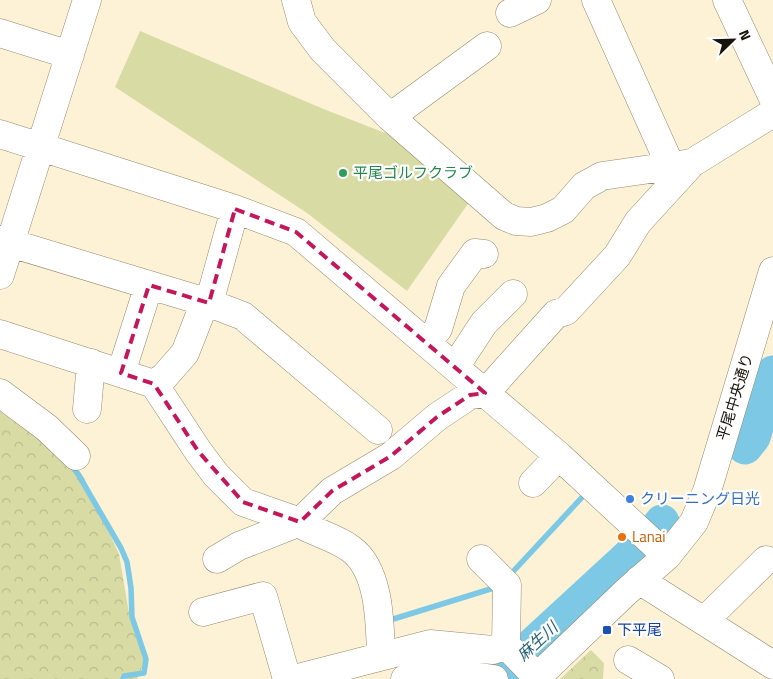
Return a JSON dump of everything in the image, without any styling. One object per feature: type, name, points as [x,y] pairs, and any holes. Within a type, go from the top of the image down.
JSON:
[{"type":"street","points":[[0,274],[5,242],[41,147],[87,0]]},
{"type":"street","points":[[296,0],[302,22],[323,50],[390,117],[504,216],[516,221],[531,222],[547,218],[563,210],[584,186],[602,176],[681,165],[773,113]]},
{"type":"street","points":[[510,13],[537,0]]},
{"type":"street","points":[[596,0],[681,165]]},
{"type":"street","points":[[727,0],[773,98]]},
{"type":"street","points":[[0,33],[70,55]]},
{"type":"street","points":[[390,117],[487,46]]},
{"type":"street","points":[[0,134],[236,209],[296,232],[559,456],[667,556]]},
{"type":"street","points":[[217,559],[239,546],[300,522],[332,491],[396,453],[437,417],[470,395],[485,393],[556,314],[566,311],[617,256],[638,222],[681,165]]},
{"type":"street","points":[[154,384],[185,353],[203,307],[209,303],[236,209]]},
{"type":"street","points":[[5,242],[209,303],[243,316],[378,430]]},
{"type":"street","points":[[426,342],[438,329],[451,286],[475,253],[484,254]]},
{"type":"street","name":"平尾中央通り","points":[[523,663],[639,580],[667,556],[694,522],[707,491],[773,271]]},
{"type":"street","points":[[121,373],[149,285]]},
{"type":"street","points":[[455,367],[484,324],[512,294]]},
{"type":"street","points":[[0,334],[154,384],[216,475],[243,502],[300,522],[350,548],[362,560],[373,584],[379,617],[381,656]]},
{"type":"street","points":[[87,410],[91,363]]},
{"type":"street","points":[[0,393],[46,428],[76,456]]},
{"type":"street","points":[[533,483],[559,456]]},
{"type":"street","points":[[481,559],[507,585],[523,663]]},
{"type":"street","points":[[704,621],[766,560]]},
{"type":"street","points":[[639,580],[771,661]]},
{"type":"street","points":[[203,612],[260,585],[287,679]]},
{"type":"street","points":[[294,679],[430,644],[493,650],[523,663]]},
{"type":"street","points":[[628,660],[660,679]]},
{"type":"street","points":[[405,679],[437,671],[494,679]]},
{"type":"highlighted area","points":[[235,209],[296,232],[485,393],[470,395],[437,417],[391,456],[332,491],[300,522],[243,502],[198,451],[154,384],[121,373],[149,285],[209,303]]},
{"type":"green space","name":"平尾ゴルフクラブ","points":[[140,31],[326,110],[406,141],[472,198],[407,291],[307,213],[115,87]]},
{"type":"green space","points":[[0,402],[68,454],[84,478],[119,554],[129,613],[146,658],[137,679],[0,679]]},
{"type":"green space","points":[[591,650],[604,663],[603,679],[560,679]]},
{"type":"waterway","points":[[745,447],[753,437],[773,373]]},
{"type":"waterway","points":[[71,465],[121,548],[127,562],[131,588],[132,617],[146,659],[144,673],[124,676],[123,679]]},
{"type":"waterway","points":[[509,576],[586,493]]},
{"type":"waterway","name":"麻生川","points":[[450,660],[501,666],[512,664],[648,539],[662,522]]},
{"type":"waterway","points":[[387,621],[497,587]]},
{"type":"place","name":"平尾ゴルフクラブ","points":[[343,173]]},
{"type":"place","name":"クリーニング日光","points":[[630,499]]},
{"type":"place","name":"Lanai","points":[[622,537]]},
{"type":"place","name":"下平尾","points":[[607,630]]}]
